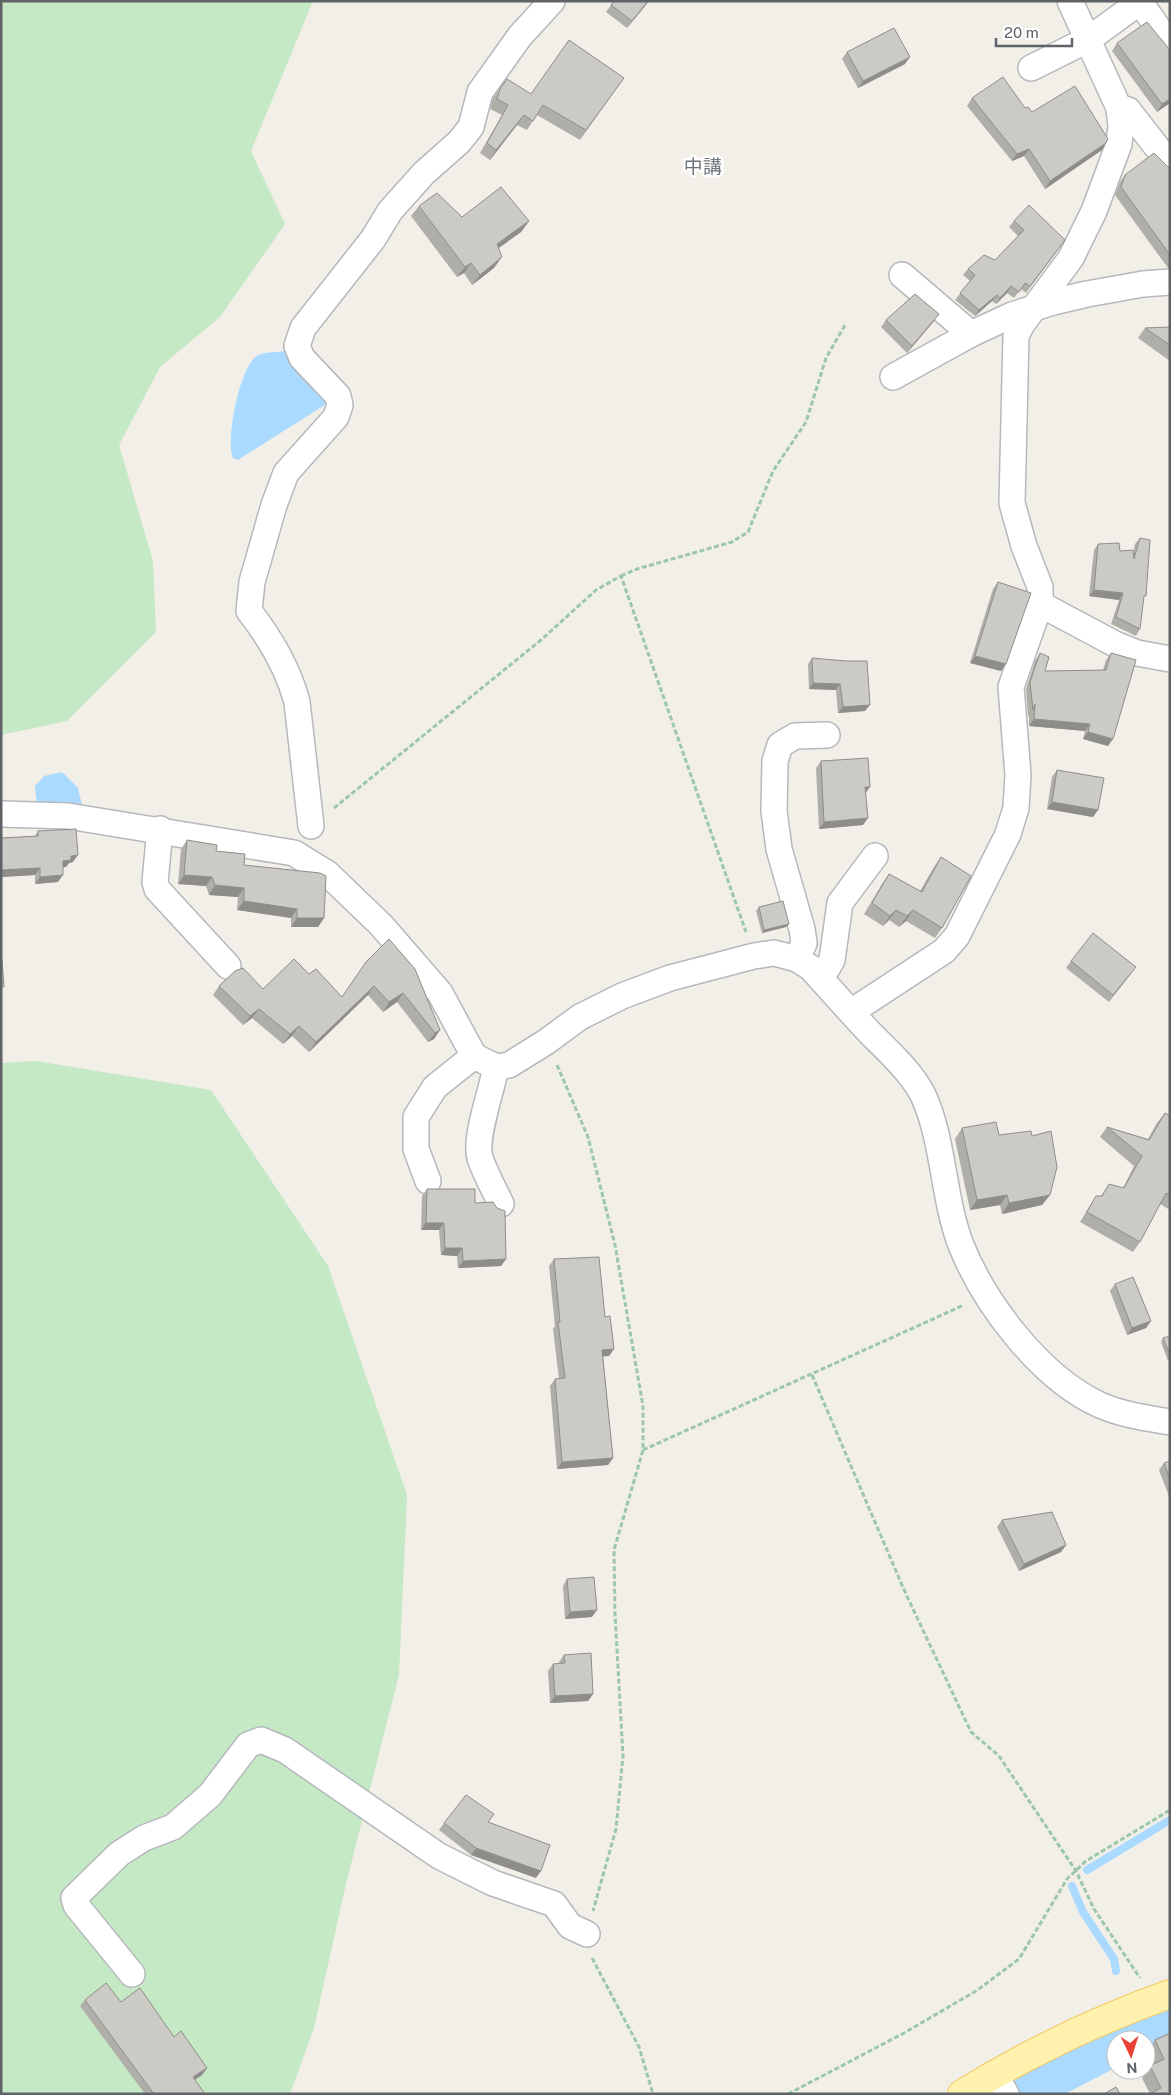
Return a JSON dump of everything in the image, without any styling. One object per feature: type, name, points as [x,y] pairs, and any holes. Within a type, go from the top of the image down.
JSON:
[{"type":"main road","points":[[962,2094],[1001,2086],[1096,2022],[1160,1997]]},
{"type":"street","points":[[311,826],[295,693],[268,636],[249,611],[252,582],[274,505],[286,473],[336,417],[340,405],[338,396],[302,358],[297,346],[303,328],[373,239],[390,211],[424,173],[460,142],[471,127],[480,92],[520,36],[552,1]]},
{"type":"street","points":[[851,1012],[944,951],[957,936],[1008,834],[1016,808],[1018,775],[1011,686],[1040,604],[1040,587],[1024,546],[1012,503],[1016,336],[1071,258],[1094,211],[1118,144],[1122,126],[1119,108],[1070,1]]},
{"type":"street","points":[[1031,68],[1089,39],[1141,2],[1170,45]]},
{"type":"street","points":[[1119,108],[1128,110],[1170,164]]},
{"type":"street","points":[[902,275],[971,334]]},
{"type":"street","points":[[893,377],[971,334],[1005,318],[1053,302],[1086,294],[1143,284],[1170,282]]},
{"type":"street","points":[[1040,604],[1115,644],[1137,652],[1170,659]]},
{"type":"street","points":[[797,959],[804,943],[802,929],[779,849],[774,811],[775,761],[780,745],[795,736],[827,735]]},
{"type":"street","points":[[1,814],[68,816],[160,829],[294,853],[328,874],[381,925],[440,993],[485,1062],[492,1090],[480,1129],[479,1156],[501,1204]]},
{"type":"street","points":[[160,829],[155,882],[157,889],[228,966]]},
{"type":"street","points":[[821,979],[832,960],[840,903],[875,856]]},
{"type":"street","points":[[428,1181],[416,1148],[416,1117],[435,1088],[485,1062],[509,1065],[546,1042],[580,1017],[622,996],[670,978],[754,956],[774,953],[797,959],[811,968],[910,1074],[923,1096],[930,1117],[961,1245],[987,1295],[1044,1366],[1074,1390],[1100,1404],[1128,1415],[1170,1422]]},
{"type":"street","points":[[132,1974],[76,1905],[74,1898],[119,1854],[144,1838],[173,1828],[210,1795],[248,1745],[261,1740],[285,1750],[439,1856],[494,1883],[554,1904],[570,1926],[587,1934]]},
{"type":"path","points":[[311,826],[541,640],[596,590],[636,569],[732,542],[748,532],[773,471],[806,422],[826,358],[845,325]]},
{"type":"path","points":[[621,576],[754,956]]},
{"type":"path","points":[[546,1042],[588,1136],[615,1245],[642,1406],[643,1450],[614,1550],[615,1614],[624,1756],[616,1829],[587,1934],[590,1955],[639,2047],[653,2094]]},
{"type":"path","points":[[643,1450],[987,1295]]},
{"type":"path","points":[[812,1375],[906,1592],[971,1732],[999,1756],[1076,1871],[1094,1909],[1145,1986],[1160,1997]]},
{"type":"path","points":[[788,2094],[904,2034],[976,1991],[1019,1959],[1066,1879],[1086,1861],[1170,1810]]},
{"type":"green space","points":[[1,1],[313,1],[251,151],[285,224],[220,317],[160,367],[119,445],[153,561],[156,632],[67,721],[1,735]]},
{"type":"green space","points":[[36,1061],[211,1090],[328,1266],[407,1495],[399,1675],[346,1884],[314,2028],[290,2094],[1,2094],[1,1063]]},
{"type":"water","points":[[285,351],[331,401],[238,460],[233,458],[231,436],[233,420],[245,372],[251,361],[258,355]]},
{"type":"water","points":[[62,772],[78,788],[82,805],[73,806],[58,802],[37,806],[35,786],[44,776]]},
{"type":"building","points":[[614,1],[648,1],[632,21],[611,5]]},
{"type":"building","points":[[1147,22],[1170,50],[1170,99],[1162,104],[1117,43]]},
{"type":"building","points":[[894,28],[910,57],[863,81],[847,52]]},
{"type":"building","points":[[569,40],[624,78],[586,130],[543,105],[533,121],[524,115],[496,150],[487,143],[508,105],[497,99],[500,89],[507,79],[531,94]]},
{"type":"building","points":[[1003,77],[1025,108],[1028,107],[1032,112],[1075,86],[1108,139],[1106,143],[1050,181],[1029,149],[1017,154],[972,98]]},
{"type":"building","points":[[1154,153],[1170,169],[1170,255],[1121,187],[1125,175]]},
{"type":"building","points":[[501,187],[529,221],[497,244],[502,257],[480,275],[471,263],[465,267],[419,206],[437,193],[462,217]]},
{"type":"building","points":[[1029,205],[1065,240],[1030,286],[1025,283],[1019,292],[1011,286],[1000,298],[997,295],[979,310],[960,293],[975,275],[968,269],[984,255],[995,260],[1024,230],[1014,221]]},
{"type":"building","points":[[915,294],[939,314],[912,346],[886,320]]},
{"type":"building","points":[[1170,327],[1170,345],[1145,328]]},
{"type":"building","points":[[1140,538],[1150,540],[1146,596],[1144,596],[1140,629],[1116,617],[1123,593],[1094,590],[1098,544],[1119,543],[1120,551],[1133,550],[1134,559]]},
{"type":"building","points":[[998,582],[1031,593],[1006,664],[975,656]]},
{"type":"building","points":[[1040,653],[1049,657],[1045,671],[1106,670],[1111,653],[1136,660],[1113,739],[1088,732],[1090,724],[1034,719],[1035,704],[1033,710],[1030,682]]},
{"type":"building","points":[[812,658],[867,661],[870,705],[843,707],[840,684],[813,683]]},
{"type":"building","points":[[868,758],[870,787],[865,787],[868,818],[824,822],[821,761]]},
{"type":"building","points":[[1057,770],[1104,778],[1098,810],[1052,802]]},
{"type":"building","points":[[76,829],[78,855],[71,856],[71,860],[63,861],[63,875],[40,877],[40,868],[1,870],[1,838],[38,836],[38,831]]},
{"type":"building","points":[[187,840],[217,845],[216,851],[245,854],[244,865],[320,873],[326,876],[324,918],[297,918],[297,909],[244,901],[244,888],[215,885],[212,877],[184,875]]},
{"type":"building","points":[[941,857],[971,876],[942,928],[913,910],[907,916],[896,910],[890,916],[872,903],[889,874],[922,892]]},
{"type":"building","points":[[783,901],[789,924],[764,930],[759,907]]},
{"type":"building","points":[[1093,933],[1136,967],[1113,995],[1071,961]]},
{"type":"building","points":[[389,939],[415,969],[440,1030],[435,1033],[403,993],[389,1002],[374,986],[316,1042],[299,1026],[290,1034],[259,1009],[250,1016],[219,986],[235,971],[243,968],[263,989],[294,959],[309,974],[316,969],[342,997],[366,962]]},
{"type":"building","points":[[2,960],[4,987],[1,987]]},
{"type":"building","points":[[1165,1113],[1170,1116],[1170,1195],[1166,1193],[1140,1242],[1087,1212],[1096,1196],[1102,1196],[1109,1184],[1124,1188],[1142,1156],[1107,1127],[1149,1140]]},
{"type":"building","points":[[996,1122],[999,1135],[1031,1131],[1032,1136],[1051,1131],[1057,1167],[1050,1195],[1009,1203],[1007,1195],[977,1200],[962,1128]]},
{"type":"building","points":[[427,1189],[475,1189],[475,1203],[493,1202],[497,1208],[505,1211],[506,1259],[463,1261],[462,1248],[445,1248],[444,1223],[426,1223]]},
{"type":"building","points":[[599,1257],[605,1317],[610,1316],[614,1349],[602,1350],[613,1458],[562,1462],[555,1379],[565,1378],[558,1322],[560,1322],[554,1259]]},
{"type":"building","points":[[1133,1277],[1151,1321],[1132,1328],[1115,1284]]},
{"type":"building","points":[[1170,1336],[1170,1355],[1163,1338]]},
{"type":"building","points":[[1170,1461],[1170,1479],[1164,1463]]},
{"type":"building","points":[[1052,1512],[1066,1545],[1024,1564],[1002,1520]]},
{"type":"building","points":[[594,1577],[597,1610],[570,1612],[567,1579]]},
{"type":"building","points":[[591,1653],[593,1694],[555,1696],[553,1664],[565,1663],[564,1655]]},
{"type":"building","points":[[466,1795],[494,1814],[488,1822],[550,1845],[541,1871],[476,1848],[444,1823]]},
{"type":"building","points":[[106,1983],[121,2002],[140,1988],[174,2037],[181,2031],[207,2068],[193,2077],[205,2094],[154,2094],[85,2000]]},
{"type":"building","points":[[1170,2033],[1170,2094],[1150,2094],[1161,2088],[1156,2078],[1156,2063],[1164,2059],[1156,2040]]},
{"type":"building","points":[[1116,2087],[1120,2094],[1104,2094]]},
{"type":"waterway","points":[[1087,1870],[1170,1820]]},
{"type":"waterway","points":[[1072,1886],[1083,1912],[1114,1959],[1116,1971]]},
{"type":"waterway","points":[[1146,2030],[1170,2021]]},
{"type":"waterway","points":[[1016,2094],[1106,2047]]},
{"type":"district","name":"中講","points":[[703,166]]}]
